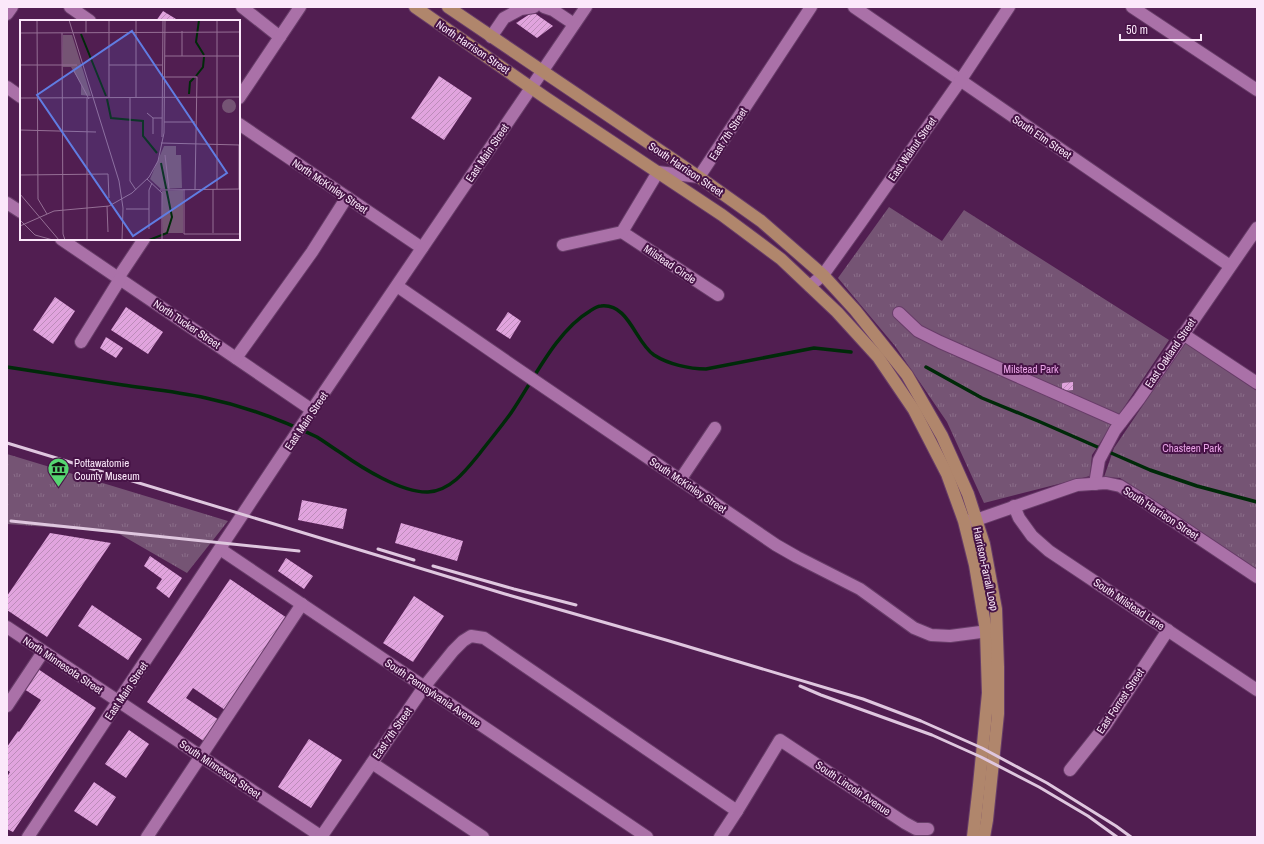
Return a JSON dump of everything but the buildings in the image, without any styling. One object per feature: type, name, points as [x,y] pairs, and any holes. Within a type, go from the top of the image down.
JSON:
[{"type":"main road","name":"North Harrison Street","points":[[415,7],[532,87]]},
{"type":"main road","name":"North Harrison Street","points":[[448,7],[542,72]]},
{"type":"main road","name":"South Harrison Street","points":[[542,72],[761,221],[823,275]]},
{"type":"main road","name":"South Harrison Street","points":[[532,87],[722,215],[781,259],[810,286]]},
{"type":"main road","name":"Harrison-Farrall Loop","points":[[823,275],[855,310],[907,375],[942,436],[968,494],[975,564],[991,631],[998,714],[984,837]]},
{"type":"main road","name":"Harrison-Farrall Loop","points":[[810,286],[837,312],[878,358],[914,410],[970,520]]},
{"type":"main road","name":"Harrison-Farrall Loop","points":[[973,837],[980,785],[988,693],[991,631]]},
{"type":"street","points":[[7,14],[12,7]]},
{"type":"street","points":[[70,7],[89,20]]},
{"type":"street","points":[[242,7],[280,36]]},
{"type":"street","points":[[240,96],[300,7]]},
{"type":"street","points":[[491,37],[504,18],[521,9],[534,7]]},
{"type":"street","points":[[544,7],[553,10],[574,24]]},
{"type":"street","name":"East Main Street","points":[[28,837],[311,412],[586,7]]},
{"type":"street","name":"East 7th Street","points":[[699,178],[811,7]]},
{"type":"street","name":"South Elm Street","points":[[854,7],[1230,266]]},
{"type":"street","name":"East Walnut Street","points":[[810,286],[823,275],[960,81],[1009,7]]},
{"type":"street","points":[[1132,7],[1257,90]]},
{"type":"street","points":[[7,87],[20,96]]},
{"type":"street","name":"North McKinley Street","points":[[240,125],[422,248]]},
{"type":"street","points":[[563,245],[622,232],[658,172],[699,178]]},
{"type":"street","points":[[236,358],[312,252],[347,197]]},
{"type":"street","points":[[7,203],[20,211]]},
{"type":"street","name":"East Oakland Street","points":[[1096,484],[1099,460],[1118,426],[1139,399],[1257,228]]},
{"type":"street","name":"Milstead Circle","points":[[622,232],[718,296]]},
{"type":"street","name":"North Tucker Street","points":[[62,240],[236,358],[311,412]]},
{"type":"street","points":[[81,342],[143,240]]},
{"type":"street","name":"South McKinley Street","points":[[397,286],[680,480],[787,551],[860,589],[914,628],[931,635],[950,636],[991,631]]},
{"type":"street","points":[[898,313],[918,331],[1118,426]]},
{"type":"street","points":[[1183,334],[1257,383]]},
{"type":"street","points":[[680,480],[715,428]]},
{"type":"street","name":"South Harrison Street","points":[[970,520],[1076,484],[1106,483],[1120,486],[1257,577]]},
{"type":"street","name":"South Milstead Lane","points":[[1014,506],[1018,518],[1032,536],[1049,551],[1257,690]]},
{"type":"street","name":"South Pennsylvania Avenue","points":[[220,549],[647,837]]},
{"type":"street","points":[[150,836],[200,756],[302,604]]},
{"type":"street","name":"North Minnesota Street","points":[[7,627],[118,702]]},
{"type":"street","name":"East Forrest Street","points":[[1070,770],[1105,726],[1168,630]]},
{"type":"street","name":"East 7th Street","points":[[321,837],[424,687],[453,651],[463,641],[471,636],[484,638],[737,811]]},
{"type":"street","points":[[7,706],[43,652]]},
{"type":"street","name":"South Minnesota Street","points":[[118,702],[321,837]]},
{"type":"street","name":"South Lincoln Avenue","points":[[737,811],[780,740],[905,823],[916,829],[928,829]]},
{"type":"street","points":[[372,763],[483,837]]},
{"type":"street","points":[[720,837],[737,811]]},
{"type":"green space","name":"Milstead Park","points":[[889,207],[942,241],[964,210],[1169,340],[1092,455],[1090,476],[984,503],[947,422],[895,346],[838,278]]},
{"type":"green space","name":"Chasteen Park","points":[[1185,343],[1257,391],[1257,569],[1120,478],[1104,477],[1114,448]]},
{"type":"green space","points":[[7,454],[228,521],[187,573],[116,532],[7,524]]},
{"type":"waterway","points":[[7,367],[186,394],[249,409],[277,419],[317,437],[360,466],[395,484],[418,491],[428,492],[444,488],[464,472],[511,413],[546,358],[566,331],[592,309],[598,306],[611,307],[625,317],[647,349],[654,355],[666,361],[686,367],[706,369],[814,348],[851,352]]},
{"type":"waterway","points":[[926,367],[982,398],[1150,470],[1197,486],[1257,502]]},
{"type":"railway","points":[[7,443],[505,594],[863,699],[921,721],[982,748],[1047,783],[1131,837]]},
{"type":"railway","points":[[11,521],[299,551]]},
{"type":"railway","points":[[378,549],[414,560]]},
{"type":"railway","points":[[433,566],[576,605]]},
{"type":"railway","points":[[800,686],[932,735],[981,757],[1039,787],[1088,816],[1117,837]]},
{"type":"place","name":"Pottawatomie County Museum","points":[[58,488]]}]
